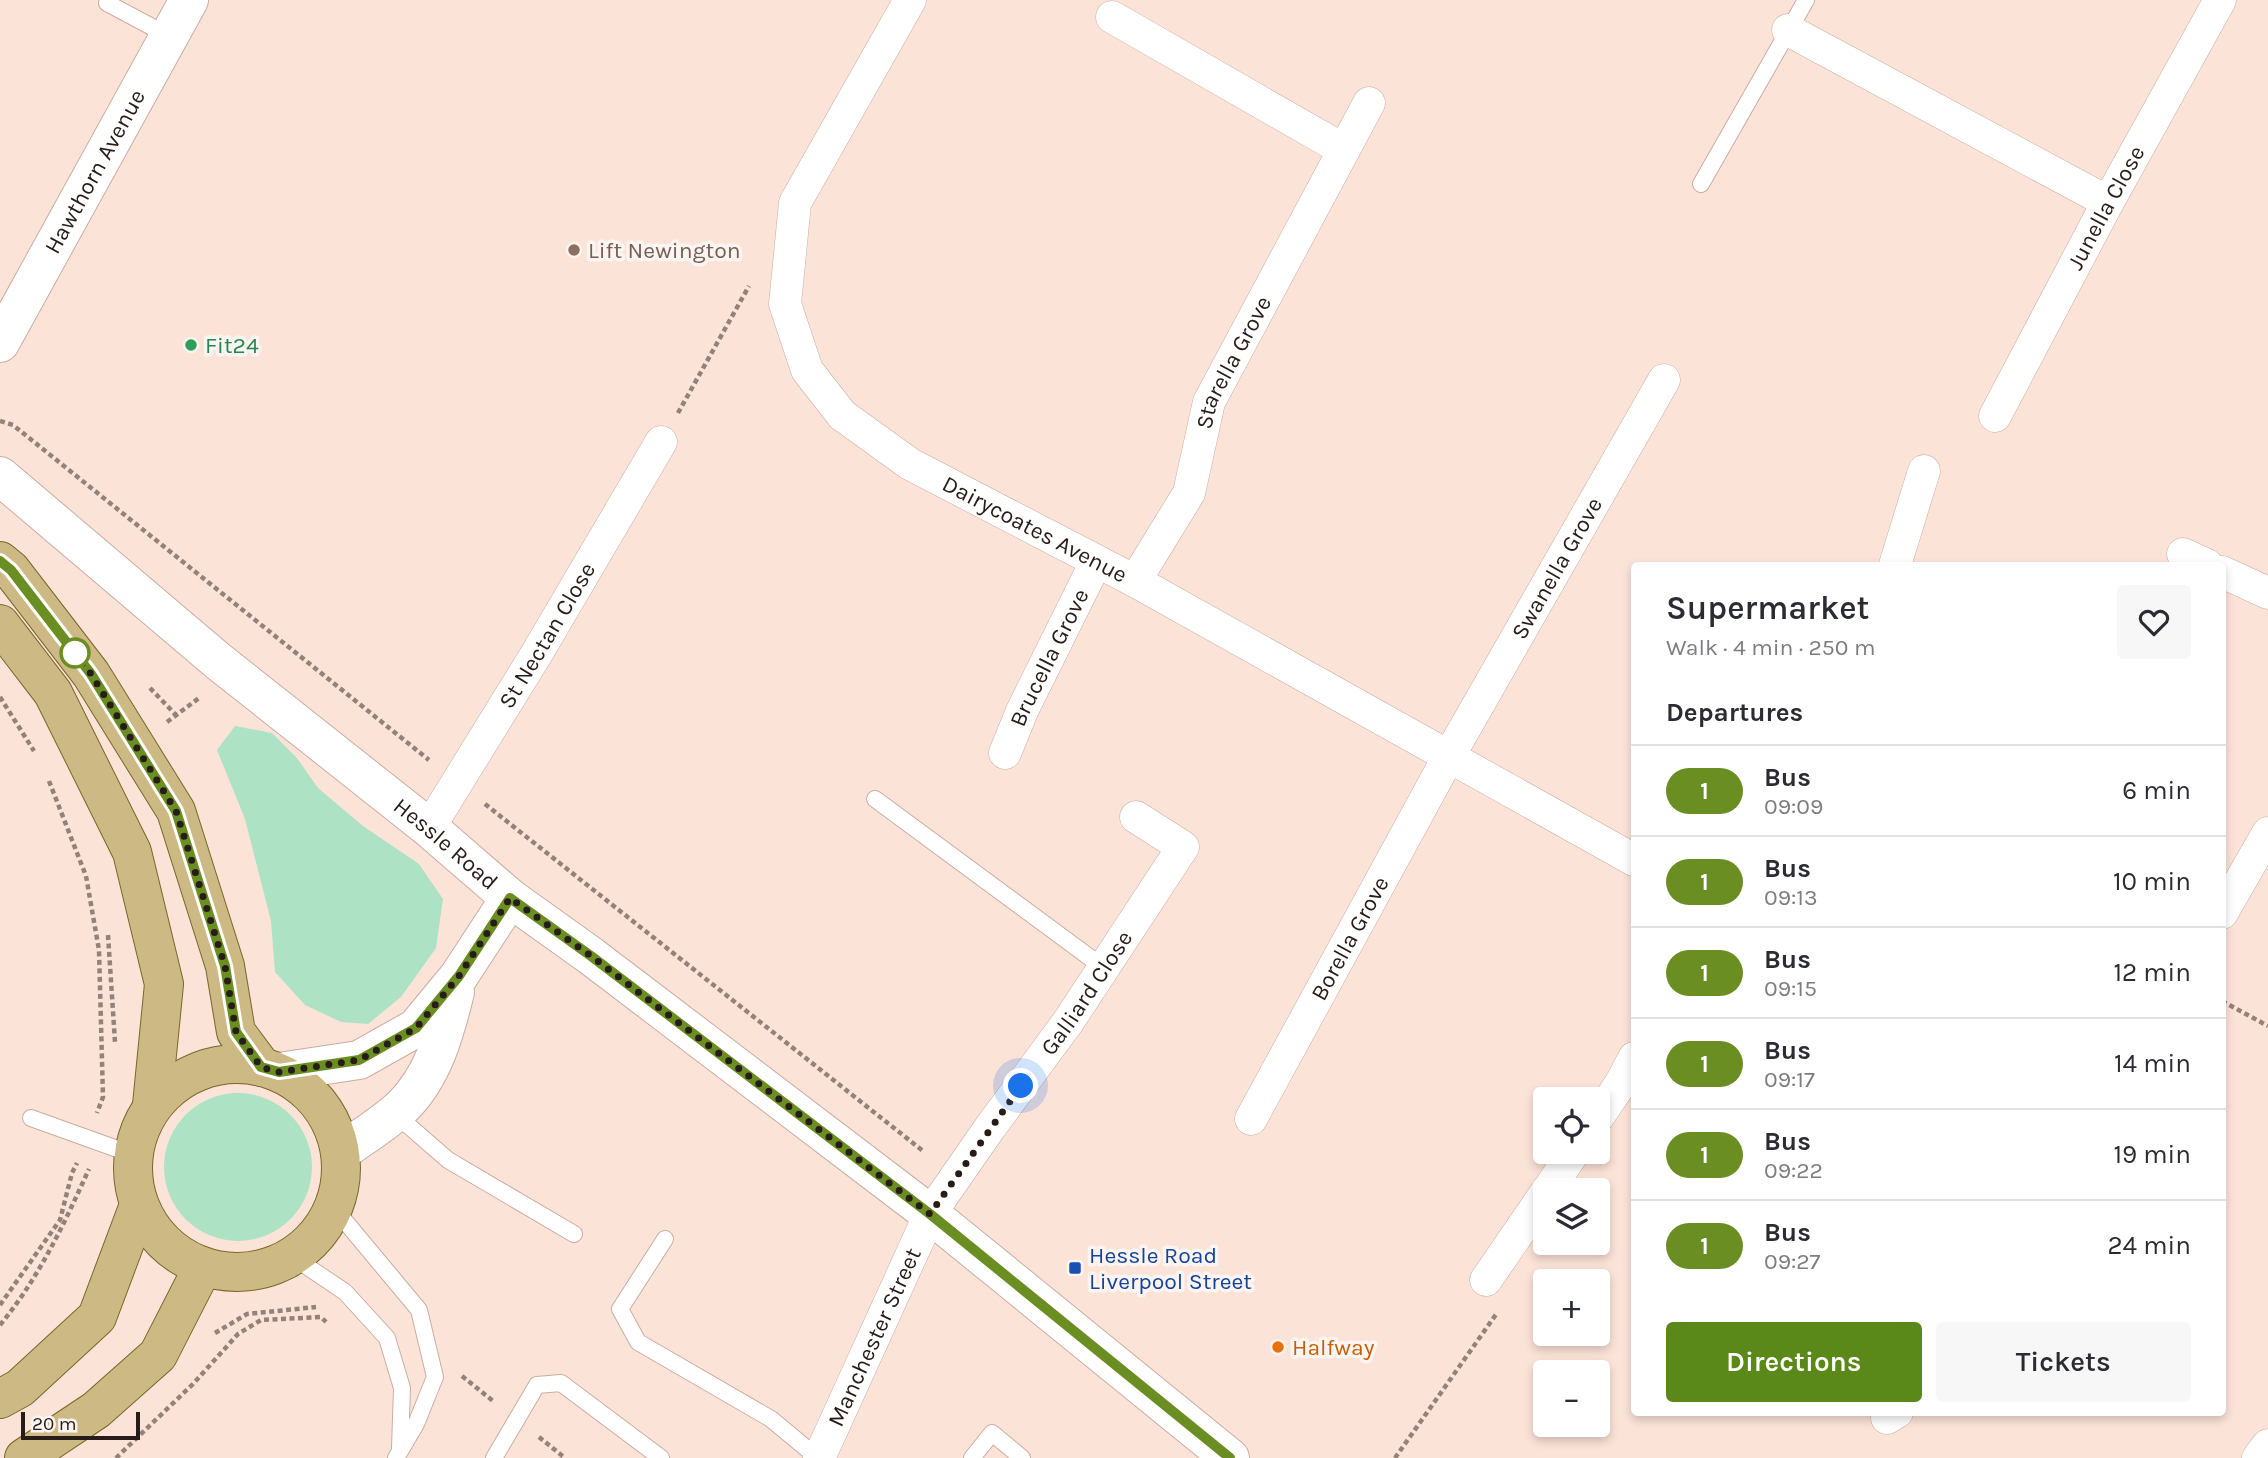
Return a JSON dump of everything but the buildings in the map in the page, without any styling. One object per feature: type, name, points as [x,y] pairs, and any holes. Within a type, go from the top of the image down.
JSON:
[{"type":"main road","points":[[0,561],[11,570],[91,674],[176,811],[225,966],[236,1032],[270,1069]]},
{"type":"main road","points":[[0,624],[53,693],[132,852],[164,984],[152,1105]]},
{"type":"main road","points":[[245,1063],[270,1069],[308,1091],[330,1119],[341,1152],[341,1180],[334,1208],[317,1236],[293,1257],[254,1271],[234,1273],[203,1268],[176,1254],[154,1232],[139,1205],[131,1171],[108,1146],[136,1136],[152,1105],[177,1081],[210,1066],[245,1063]]},
{"type":"main road","points":[[0,1399],[20,1388],[97,1317],[139,1205]]},
{"type":"main road","points":[[24,1458],[96,1410],[158,1355],[203,1268]]},
{"type":"street","name":"Hawthorn Avenue","points":[[0,343],[189,0]]},
{"type":"street","name":"Dairycoates Avenue","points":[[910,0],[795,203],[785,304],[807,370],[842,415],[910,464],[1135,581],[1631,858]]},
{"type":"street","name":"Junella Close","points":[[1996,416],[2220,0]]},
{"type":"street","points":[[1112,17],[1344,150]]},
{"type":"street","points":[[1788,30],[2109,202]]},
{"type":"street","name":"Starella Grove","points":[[1135,581],[1189,493],[1209,402],[1369,103]]},
{"type":"street","name":"Swanella Grove","points":[[1449,756],[1664,380]]},
{"type":"street","name":"St Nectan Close","points":[[429,828],[537,653],[661,442]]},
{"type":"street","points":[[1896,562],[1924,471]]},
{"type":"street","name":"Hessle Road","points":[[0,476],[228,669],[429,828],[510,898],[591,956],[930,1214],[1230,1458]]},
{"type":"street","name":"Brucella Grove","points":[[1005,753],[1022,711],[1096,562]]},
{"type":"street","points":[[2226,574],[2268,593]]},
{"type":"street","name":"Borella Grove","points":[[1251,1119],[1449,756]]},
{"type":"street","name":"Galliard Close","points":[[930,1214],[1068,1022],[1183,847],[1136,817]]},
{"type":"street","points":[[2226,906],[2268,833]]},
{"type":"street","points":[[270,1069],[359,1060],[416,1028],[459,976],[510,898]]},
{"type":"street","points":[[341,1152],[401,1108],[427,1077],[447,1024],[459,976]]},
{"type":"street","points":[[1610,1102],[1630,1077]]},
{"type":"street","points":[[1486,1280],[1533,1211]]},
{"type":"street","name":"Manchester Street","points":[[818,1458],[930,1214]]},
{"type":"street","points":[[2258,1458],[2268,1445]]},
{"type":"lane","points":[[1701,184],[1806,0]]},
{"type":"lane","points":[[107,3],[169,36]]},
{"type":"lane","points":[[875,799],[1104,968]]},
{"type":"lane","points":[[394,1113],[447,1160],[574,1234]]},
{"type":"lane","points":[[31,1118],[108,1146]]},
{"type":"lane","points":[[334,1208],[419,1310],[435,1377],[416,1424],[398,1454]]},
{"type":"lane","points":[[666,1240],[620,1309],[638,1342],[771,1419],[818,1458]]},
{"type":"lane","points":[[293,1257],[345,1292],[387,1338],[402,1388],[398,1454]]},
{"type":"lane","points":[[494,1458],[537,1385],[561,1383],[661,1458]]},
{"type":"lane","points":[[972,1458],[992,1433],[1022,1458]]},
{"type":"path","points":[[661,442],[755,275]]},
{"type":"path","points":[[0,697],[36,754]]},
{"type":"path","points":[[0,1325],[19,1302],[55,1243],[108,1146],[103,1097],[99,950],[86,876],[47,777]]},
{"type":"path","points":[[107,929],[111,952],[116,1043]]},
{"type":"path","points":[[2226,1003],[2268,1026]]},
{"type":"path","points":[[0,1305],[60,1220],[72,1173],[108,1146]]},
{"type":"path","points":[[1395,1458],[1498,1312],[1486,1280]]},
{"type":"path","points":[[206,1338],[247,1314],[314,1308],[345,1292]]},
{"type":"path","points":[[116,1458],[193,1384],[238,1334],[261,1320],[321,1317],[326,1322]]},
{"type":"green space","points":[[235,726],[272,733],[297,758],[318,788],[363,826],[419,864],[443,899],[436,948],[401,997],[368,1024],[341,1022],[305,1005],[275,972],[271,921],[245,819],[217,750]]},
{"type":"green space","points":[[238,1093],[266,1098],[291,1114],[307,1139],[312,1167],[307,1195],[291,1220],[266,1236],[238,1241],[210,1236],[185,1220],[169,1195],[164,1167],[169,1139],[185,1114],[210,1098]]},
{"type":"bus line","name":"1","points":[[0,561],[11,570],[91,674],[176,811],[225,966],[236,1032],[261,1067],[279,1072],[359,1060],[416,1028],[459,976],[510,898],[591,956],[930,1214],[1230,1458]]},
{"type":"place","name":"Lift Newington","points":[[574,250]]},
{"type":"place","name":"Fit24","points":[[191,345]]},
{"type":"place","name":"Hessle Road Liverpool Street","points":[[1075,1268]]},
{"type":"place","name":"Halfway","points":[[1278,1347]]},
{"type":"route","points":[[75,653],[91,674],[176,811],[225,966],[236,1032],[261,1067],[279,1072],[359,1060],[416,1028],[459,976],[510,898],[591,956],[930,1214],[1021,1086]]}]
